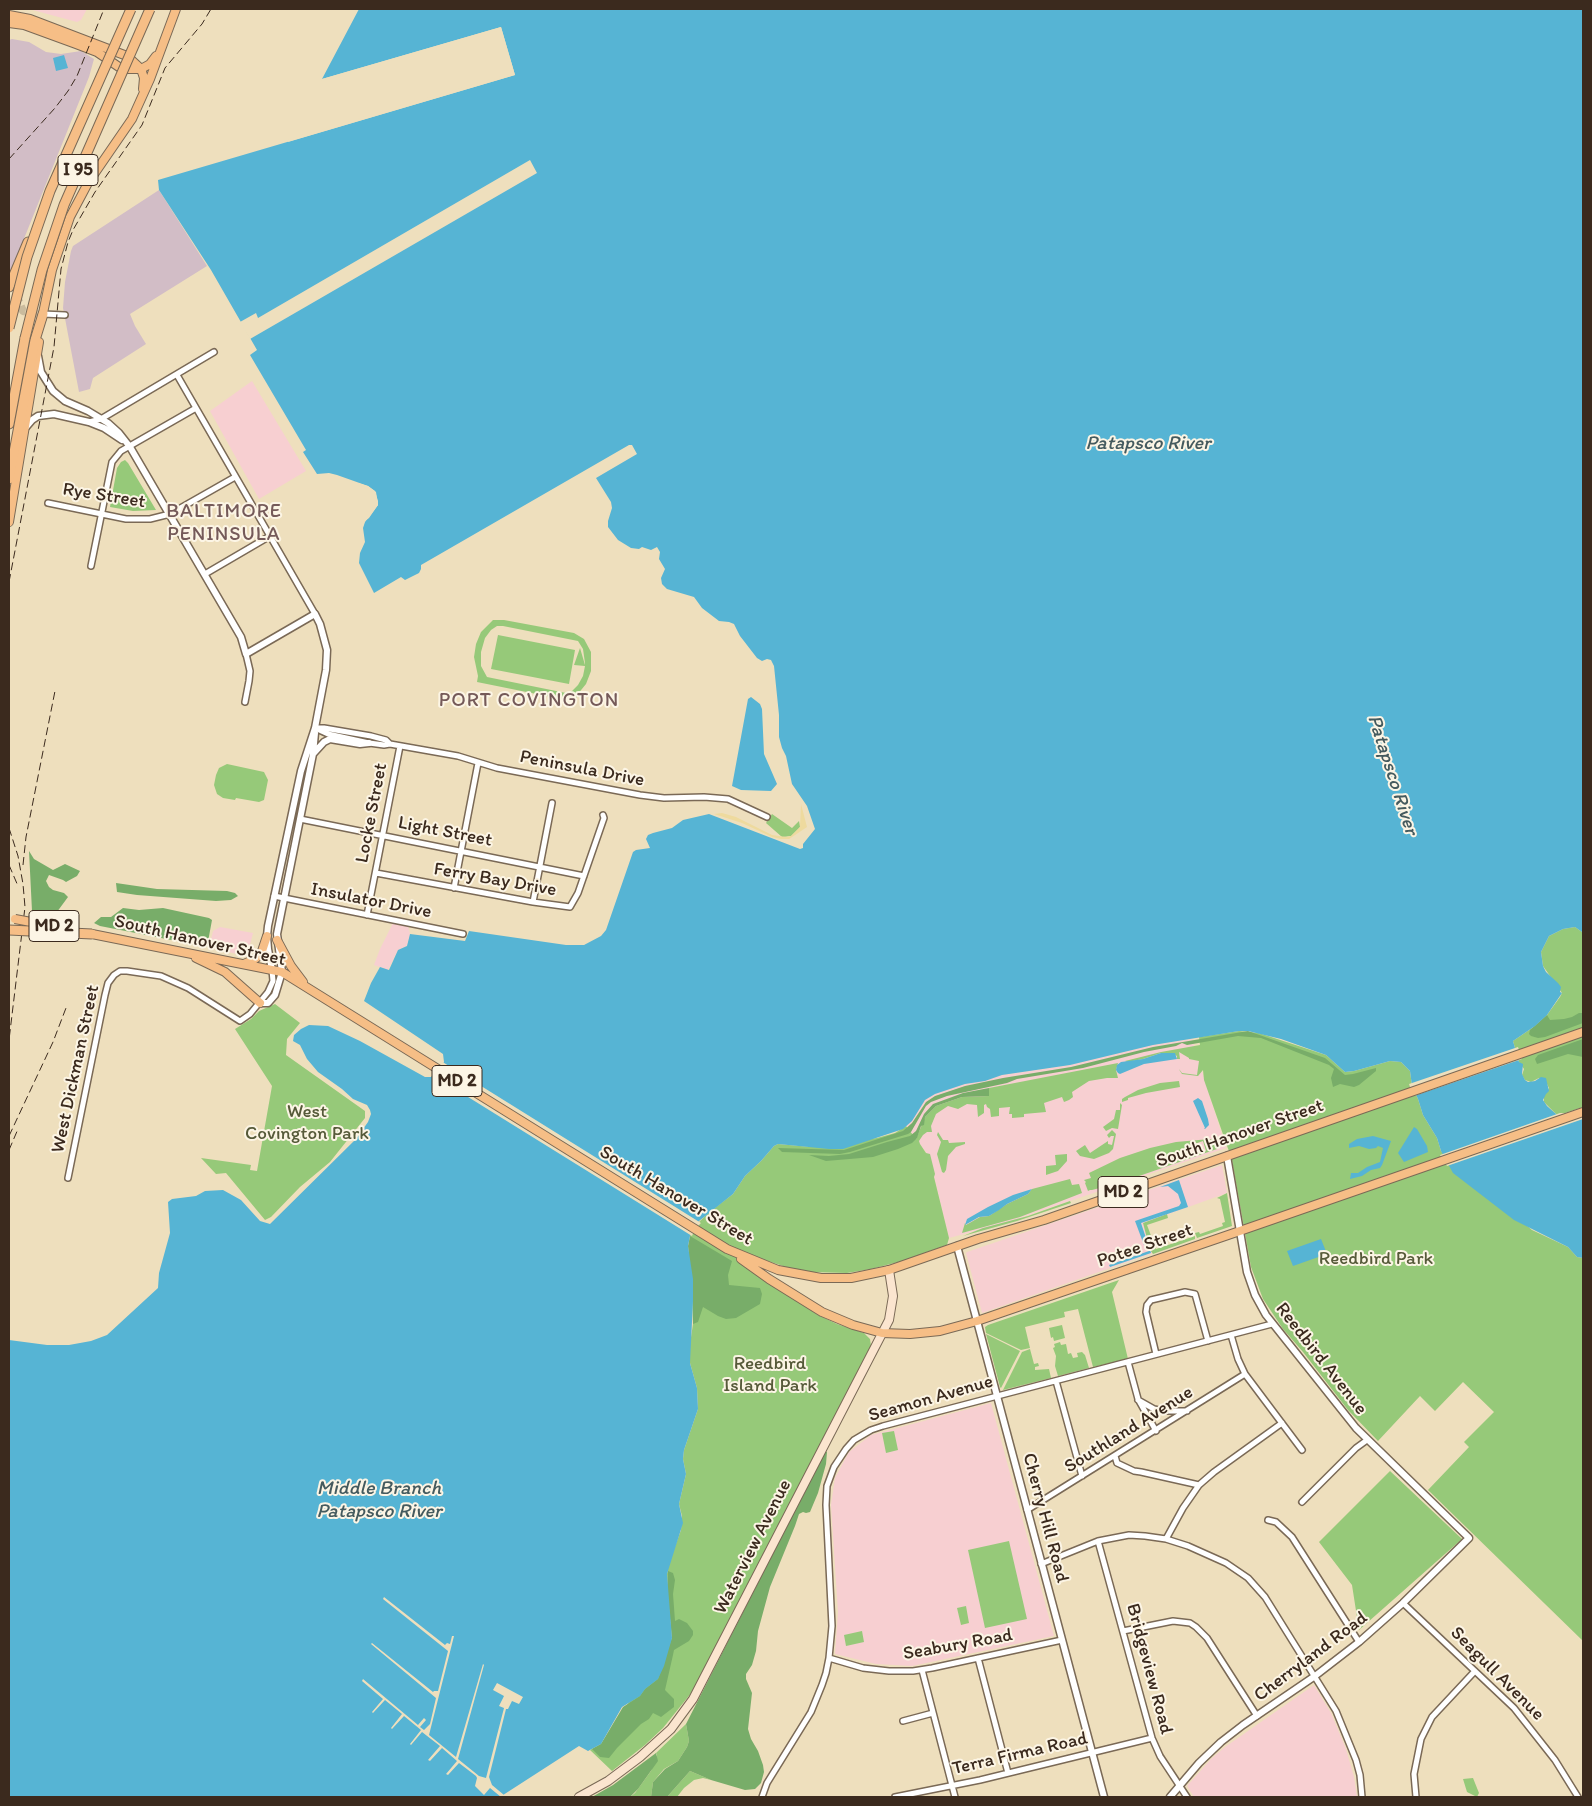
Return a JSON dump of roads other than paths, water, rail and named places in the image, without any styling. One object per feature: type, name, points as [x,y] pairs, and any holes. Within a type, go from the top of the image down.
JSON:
[{"type":"highway","name":"I 95","points":[[9,328],[27,257],[47,199],[131,9]]},
{"type":"highway","name":"I 95","points":[[9,424],[30,312],[52,238],[70,188],[150,9]]},
{"type":"highway","points":[[9,286],[30,240]]},
{"type":"highway","points":[[9,479],[40,314]]},
{"type":"highway","points":[[9,930],[92,934]]},
{"type":"main road","points":[[9,522],[37,351],[40,314],[53,264],[73,210],[94,174],[123,134],[141,99],[176,9]]},
{"type":"main road","points":[[9,15],[30,18],[129,57],[141,69],[144,82],[141,99]]},
{"type":"main road","points":[[9,23],[24,25],[90,49],[122,68],[133,70],[141,69],[152,61],[160,50]]},
{"type":"main road","name":"South Hanover Street","points":[[12,918],[282,972],[727,1249],[764,1266],[808,1277],[851,1278],[890,1270],[957,1246],[1035,1222],[1583,1032]]},
{"type":"main road","points":[[244,964],[261,954],[267,936]]},
{"type":"main road","points":[[277,940],[289,964],[307,987]]},
{"type":"main road","points":[[181,951],[222,970],[260,1003]]},
{"type":"main road","name":"Potee Street","points":[[727,1249],[769,1279],[822,1312],[853,1325],[882,1333],[925,1334],[940,1332],[977,1321],[1583,1112]]},
{"type":"main road","name":"Waterview Avenue","points":[[579,1797],[608,1781],[640,1757],[670,1729],[693,1699],[889,1320],[893,1296],[890,1270]]},
{"type":"street","points":[[40,314],[66,315]]},
{"type":"street","points":[[37,351],[41,372],[53,391],[65,401],[101,418],[111,426],[130,447],[170,514],[240,637],[250,672],[245,702]]},
{"type":"street","points":[[89,422],[114,411],[214,352]]},
{"type":"street","points":[[176,375],[315,614],[324,636],[327,659],[315,728],[301,771],[267,936],[273,981],[272,986],[260,1003]]},
{"type":"street","points":[[91,566],[112,462],[121,452],[196,408]]},
{"type":"street","points":[[111,426],[114,411]]},
{"type":"street","points":[[23,433],[28,423],[36,417],[44,414],[54,414],[89,422],[111,432],[130,447]]},
{"type":"street","name":"Rye Street","points":[[48,503],[138,520],[170,514],[235,477]]},
{"type":"street","points":[[205,574],[270,536]]},
{"type":"street","points":[[246,654],[315,614]]},
{"type":"street","points":[[260,1003],[268,1002],[276,995],[282,972],[277,940],[316,738],[315,728]]},
{"type":"street","name":"Peninsula Drive","points":[[315,728],[328,734],[369,743],[390,744],[458,756],[478,764],[645,796],[728,799],[767,817]]},
{"type":"street","name":"Peninsula Drive","points":[[315,728],[371,736],[386,740],[390,744]]},
{"type":"street","points":[[313,754],[324,742],[330,739],[360,744],[369,743]]},
{"type":"street","name":"Locke Street","points":[[367,915],[400,746]]},
{"type":"street","points":[[454,888],[478,764]]},
{"type":"street","points":[[533,902],[552,803]]},
{"type":"street","name":"Ferry Bay Drive","points":[[376,873],[566,908],[570,907],[578,893],[604,818],[603,815]]},
{"type":"street","name":"Light Street","points":[[300,819],[584,876]]},
{"type":"street","name":"Insulator Drive","points":[[274,896],[463,934]]},
{"type":"street","name":"West Dickman Street","points":[[68,1178],[107,985],[114,975],[127,971],[149,973],[174,981],[240,1021],[260,1003]]},
{"type":"street","name":"Reedbird Avenue","points":[[1227,1156],[1250,1284],[1272,1324],[1367,1440],[1469,1538]]},
{"type":"street","name":"Cherry Hill Road","points":[[957,1246],[1104,1797]]},
{"type":"street","points":[[1156,1354],[1146,1312],[1147,1305],[1151,1300],[1192,1292],[1197,1298],[1208,1341]]},
{"type":"street","name":"Seamon Avenue","points":[[762,1797],[767,1783],[811,1712],[822,1685],[829,1658],[832,1612],[826,1495],[830,1476],[839,1457],[854,1440],[871,1430],[1272,1324]]},
{"type":"street","points":[[1231,1335],[1238,1359],[1246,1374],[1302,1450]]},
{"type":"street","points":[[1128,1362],[1138,1400],[1156,1431]]},
{"type":"street","name":"Southland Avenue","points":[[1027,1510],[1246,1374]]},
{"type":"street","points":[[1056,1381],[1082,1476]]},
{"type":"street","points":[[1138,1400],[1154,1409],[1188,1411]]},
{"type":"street","points":[[1166,1539],[1182,1508],[1199,1485],[1282,1423]]},
{"type":"street","points":[[1302,1502],[1356,1448],[1367,1440]]},
{"type":"street","points":[[1115,1456],[1117,1463],[1134,1472],[1199,1485]]},
{"type":"street","points":[[1268,1520],[1281,1525],[1292,1537],[1359,1642]]},
{"type":"street","points":[[1041,1564],[1098,1541],[1129,1535],[1166,1539],[1188,1546],[1226,1563],[1248,1578],[1265,1598],[1315,1676],[1345,1729],[1360,1775],[1362,1797]]},
{"type":"street","name":"Cherryland Road","points":[[1170,1797],[1215,1747],[1236,1730],[1315,1676],[1359,1642],[1403,1603],[1469,1538]]},
{"type":"street","name":"Bridgeview Road","points":[[1098,1541],[1152,1738],[1160,1756],[1187,1797]]},
{"type":"street","name":"Seagull Avenue","points":[[1403,1603],[1514,1708],[1555,1760],[1578,1797]]},
{"type":"street","points":[[1123,1630],[1164,1621],[1190,1623],[1203,1632],[1257,1716]]},
{"type":"street","name":"Seabury Road","points":[[829,1658],[855,1666],[901,1672],[922,1670],[1062,1640]]},
{"type":"street","points":[[978,1658],[1008,1773]]},
{"type":"street","points":[[922,1670],[955,1797]]},
{"type":"street","points":[[1416,1797],[1414,1774],[1421,1739],[1432,1717],[1475,1670]]},
{"type":"street","points":[[903,1721],[933,1713]]},
{"type":"street","name":"Terra Firma Road","points":[[895,1797],[952,1786],[1152,1738]]},
{"type":"water","name":"Patapsco River","points":[[359,9],[1583,9],[1583,937],[1582,932],[1575,927],[1563,929],[1549,936],[1541,952],[1543,966],[1546,972],[1561,987],[1560,992],[1562,993],[1547,1015],[1513,1041],[1519,1062],[1523,1064],[1522,1074],[1525,1080],[1528,1082],[1535,1081],[1541,1077],[1546,1078],[1549,1091],[1543,1100],[1547,1106],[1561,1116],[1583,1110],[1583,1258],[1577,1257],[1568,1247],[1514,1220],[1453,1173],[1441,1151],[1437,1138],[1423,1115],[1412,1086],[1410,1071],[1401,1062],[1390,1061],[1345,1072],[1326,1055],[1281,1039],[1248,1031],[1153,1045],[1070,1065],[1002,1075],[985,1081],[965,1084],[935,1094],[925,1100],[912,1121],[903,1129],[843,1149],[778,1144],[745,1176],[733,1194],[699,1221],[693,1228],[690,1236],[688,1246],[693,1279],[693,1301],[690,1363],[697,1388],[698,1409],[684,1450],[683,1459],[686,1474],[679,1504],[683,1523],[667,1574],[672,1638],[658,1679],[645,1689],[640,1696],[622,1707],[601,1744],[588,1751],[579,1746],[500,1797],[9,1797],[9,1340],[47,1345],[69,1345],[91,1341],[107,1335],[158,1288],[159,1273],[170,1233],[168,1202],[172,1199],[196,1196],[205,1191],[223,1190],[241,1200],[260,1221],[270,1224],[356,1139],[368,1122],[371,1114],[370,1110],[367,1105],[353,1099],[318,1072],[307,1059],[300,1045],[293,1041],[294,1035],[301,1029],[309,1025],[328,1026],[360,1041],[425,1077],[431,1077],[444,1062],[443,1054],[364,1001],[380,967],[389,970],[398,950],[407,946],[410,934],[465,941],[469,931],[566,945],[584,945],[601,936],[606,930],[633,852],[650,848],[646,839],[648,835],[672,828],[683,820],[709,814],[800,849],[803,848],[803,844],[815,829],[807,806],[792,784],[786,756],[779,737],[779,715],[774,666],[771,660],[762,661],[757,658],[740,636],[734,624],[719,621],[702,608],[694,597],[667,589],[662,584],[661,578],[665,569],[659,559],[660,552],[657,547],[651,550],[642,547],[639,549],[631,548],[618,540],[608,527],[612,508],[611,502],[596,478],[637,454],[632,445],[421,565],[419,573],[405,580],[401,577],[374,593],[359,563],[360,553],[365,542],[363,528],[365,522],[378,505],[376,492],[368,486],[337,475],[329,473],[317,474],[303,452],[306,450],[250,355],[257,350],[211,270],[159,190],[158,180],[515,75],[501,27],[322,79]]},
{"type":"water","points":[[64,55],[68,68],[56,71],[53,58]]},
{"type":"water","points":[[751,697],[760,704],[762,709],[764,754],[777,784],[771,791],[741,790],[732,786],[748,699]]},
{"type":"water","points":[[1161,1053],[1175,1053],[1177,1059],[1144,1064],[1120,1074],[1116,1070],[1117,1065],[1121,1062],[1143,1059]]},
{"type":"water","points":[[1198,1098],[1202,1101],[1208,1119],[1209,1125],[1205,1129],[1193,1101]]},
{"type":"water","points":[[1414,1127],[1427,1146],[1428,1152],[1404,1162],[1398,1153]]},
{"type":"water","points":[[1373,1136],[1391,1141],[1382,1165],[1380,1168],[1371,1170],[1362,1176],[1350,1179],[1351,1173],[1358,1173],[1380,1162],[1383,1148],[1378,1146],[1369,1149],[1359,1146],[1349,1148],[1349,1144],[1357,1139]]},
{"type":"water","points":[[1179,1180],[1188,1207],[1141,1223],[1151,1253],[1110,1267],[1109,1265],[1149,1251],[1146,1244],[1144,1245],[1135,1221],[1179,1206],[1181,1203],[1178,1194],[1168,1186],[1160,1187]]},
{"type":"water","points":[[1032,1189],[1028,1194],[1007,1204],[989,1216],[979,1217],[965,1225],[967,1219],[988,1207],[1013,1195]]},
{"type":"water","points":[[1321,1239],[1327,1254],[1293,1266],[1287,1251]]},
{"type":"tunnel","points":[[16,295],[23,311],[38,314]]},
{"type":"railway","points":[[9,159],[68,91],[77,76],[104,9]]},
{"type":"railway","points":[[9,582],[54,347],[61,269],[68,242],[95,192],[142,125],[165,68],[202,24],[211,9]]},
{"type":"railway","points":[[23,865],[26,837],[55,691]]},
{"type":"railway","points":[[9,828],[18,856],[25,907],[9,1040]]},
{"type":"railway","points":[[9,865],[18,886]]},
{"type":"railway","points":[[9,1136],[53,1042],[66,1008]]},
{"type":"railway","points":[[9,1150],[18,1129]]},
{"type":"district","name":"BALTIMORE PENINSULA","points":[[224,524]]},
{"type":"district","name":"PORT COVINGTON","points":[[529,701]]},
{"type":"park label","name":"West Covington Park","points":[[307,1123]]},
{"type":"park label","name":"Reedbird Park","points":[[1376,1259]]},
{"type":"park label","name":"Reedbird Island Park","points":[[770,1375]]},
{"type":"water label","name":"Middle Branch Patapsco River","points":[[379,1500]]}]
